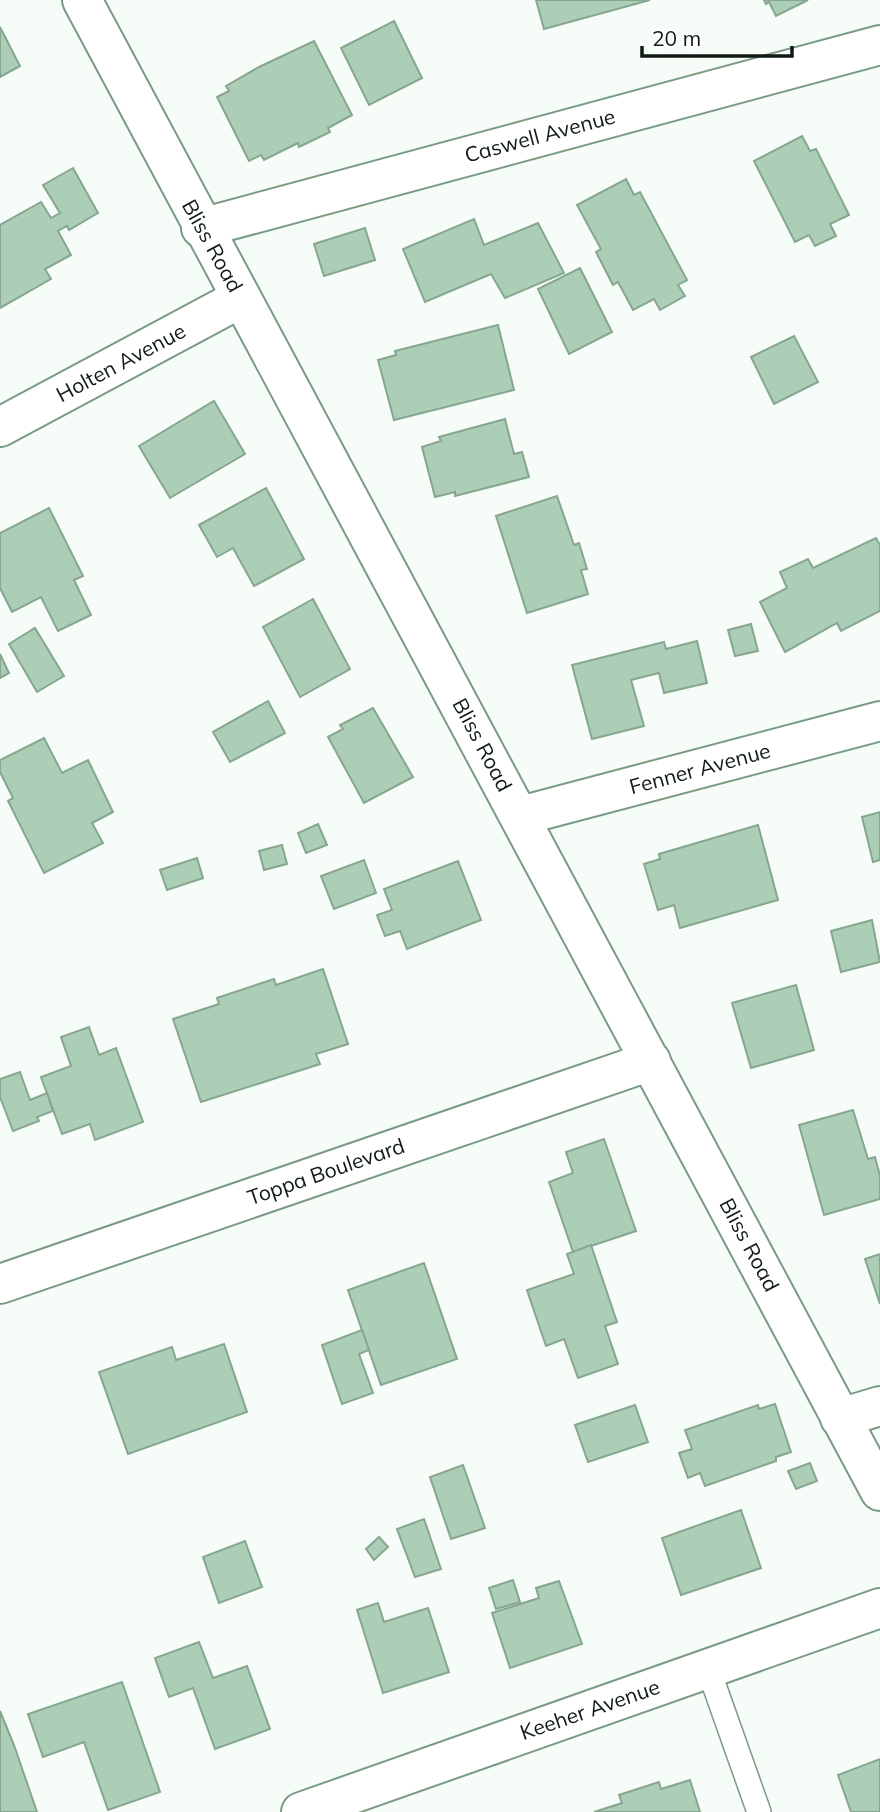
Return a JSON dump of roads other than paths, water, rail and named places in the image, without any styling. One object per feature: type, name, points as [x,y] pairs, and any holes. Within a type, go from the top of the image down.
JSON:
[{"type":"street","name":"Bliss Road","points":[[82,0],[201,228],[652,1060],[880,1491]]},
{"type":"street","name":"Caswell Avenue","points":[[201,228],[880,45]]},
{"type":"street","name":"Holten Avenue","points":[[0,427],[241,298]]},
{"type":"street","name":"Fenner Avenue","points":[[520,816],[880,721]]},
{"type":"street","name":"Toppa Boulevard","points":[[0,1284],[652,1060]]},
{"type":"street","points":[[841,1418],[880,1406]]},
{"type":"street","name":"Keeher Avenue","points":[[301,1812],[880,1608]]},
{"type":"lane","points":[[708,1668],[759,1812]]}]
